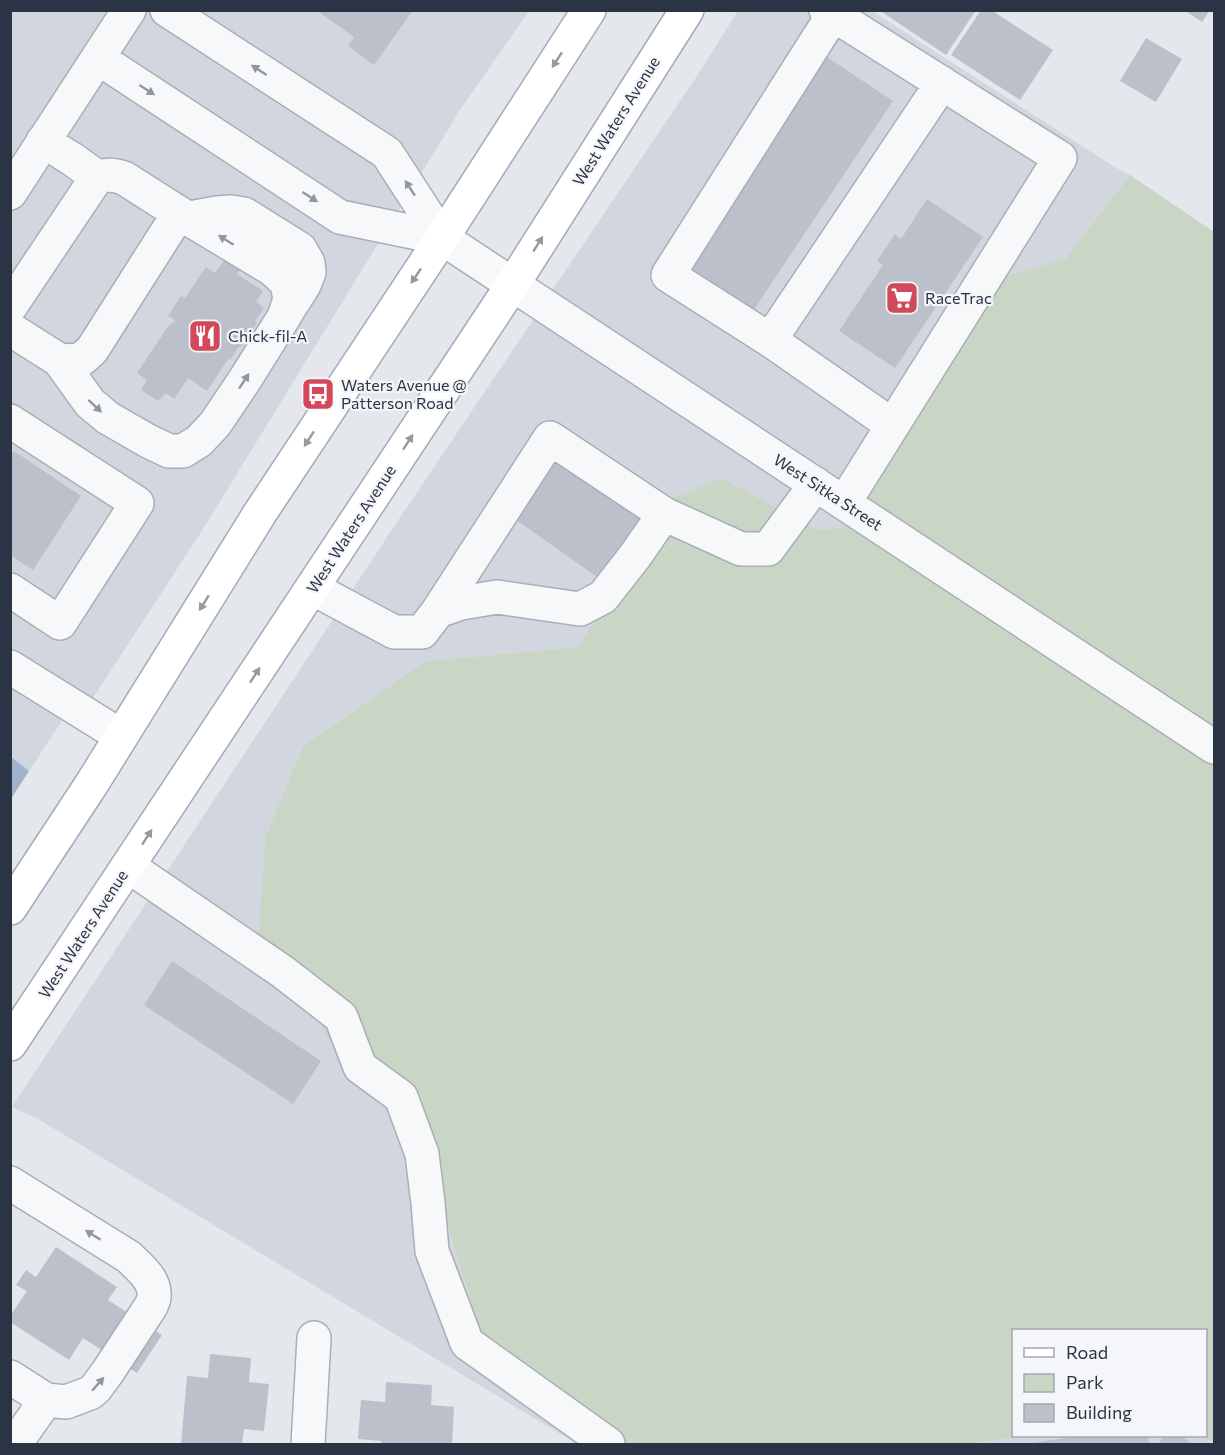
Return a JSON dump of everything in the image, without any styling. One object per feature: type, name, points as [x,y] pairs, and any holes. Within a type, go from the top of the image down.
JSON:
[{"type":"main road","points":[[10,908],[121,736],[260,513],[589,10]]},
{"type":"main road","name":"West Waters Avenue","points":[[10,1044],[513,284],[687,10]]},
{"type":"street","points":[[10,193],[129,10]]},
{"type":"street","points":[[167,10],[387,153],[442,238]]},
{"type":"street","points":[[844,503],[1060,158],[830,13],[668,275],[770,339],[892,425]]},
{"type":"street","points":[[98,58],[340,217],[442,238]]},
{"type":"street","points":[[770,339],[942,83]]},
{"type":"street","points":[[43,141],[97,177]]},
{"type":"street","points":[[10,307],[97,177],[106,175],[124,178],[272,269],[287,283],[290,299],[284,317],[215,424],[200,441],[183,451],[170,451],[108,418],[90,403],[59,360],[10,329]]},
{"type":"street","points":[[59,360],[82,359],[92,350],[184,216]]},
{"type":"street","name":"West Sitka Street","points":[[442,238],[1215,747]]},
{"type":"street","points":[[10,421],[137,503],[60,623],[10,590]]},
{"type":"street","points":[[312,588],[394,632],[422,632],[550,438],[664,514],[741,549],[768,549],[816,484]]},
{"type":"street","points":[[438,611],[461,603],[497,597],[580,609],[603,597],[664,514]]},
{"type":"street","points":[[10,667],[121,736]]},
{"type":"street","points":[[128,866],[283,972],[341,1017],[360,1067],[401,1097],[422,1154],[432,1251],[467,1343],[608,1444]]},
{"type":"street","points":[[10,1377],[46,1400],[66,1402],[90,1393],[107,1373],[151,1306],[155,1296],[151,1282],[129,1257],[15,1194]]},
{"type":"street","points":[[308,1444],[314,1338]]},
{"type":"street","points":[[15,1444],[46,1400]]},
{"type":"shaded area","points":[[10,11],[529,11],[460,110],[205,526],[91,701],[11,648]]},
{"type":"shaded area","points":[[738,11],[872,11],[1130,175],[1066,258],[994,282],[899,430],[866,499],[551,292],[695,79]]},
{"type":"shaded area","points":[[535,317],[852,526],[818,530],[721,478],[670,499],[578,647],[426,661],[303,746],[266,835],[404,1086],[467,1288],[488,1365],[622,1444],[577,1444],[38,1119],[12,1107],[395,525]]},
{"type":"shaded area","points":[[10,663],[73,704],[29,771],[11,757]]},
{"type":"shaded area","points":[[1012,1437],[1202,1437],[1214,1444],[971,1444]]},
{"type":"green space","points":[[1130,175],[1214,232],[1214,729],[866,499],[899,430],[994,281],[1066,258]]},
{"type":"green space","points":[[721,478],[818,530],[852,526],[1214,765],[1214,1443],[1202,1437],[1207,1437],[1207,1329],[1012,1329],[1012,1437],[971,1444],[622,1444],[488,1365],[467,1288],[404,1087],[327,1037],[303,981],[258,942],[266,835],[303,746],[426,661],[578,647],[670,499]]},
{"type":"water","points":[[11,757],[29,771],[11,799]]},
{"type":"building","points":[[316,10],[413,10],[374,65],[348,46],[354,37]]},
{"type":"building","points":[[879,10],[976,10],[946,55]]},
{"type":"building","points":[[981,10],[991,10],[1053,50],[1020,100],[951,55]]},
{"type":"building","points":[[1184,10],[1210,10],[1202,22]]},
{"type":"building","points":[[1146,38],[1182,59],[1156,102],[1120,81]]},
{"type":"building","points":[[827,57],[893,101],[753,311],[689,268]]},
{"type":"building","name":"RaceTrac","points":[[927,199],[983,237],[895,368],[839,331],[883,265],[877,261],[895,234],[901,239]]},
{"type":"building","name":"Chick-fil-A","points":[[226,258],[241,268],[237,274],[263,291],[256,302],[264,308],[255,322],[257,323],[241,348],[239,347],[230,360],[228,359],[207,391],[188,378],[174,399],[166,393],[158,401],[141,390],[147,380],[137,373],[169,325],[176,321],[168,316],[181,296],[185,298],[206,267],[215,273]]},
{"type":"building","points":[[14,451],[81,496],[33,570],[10,555],[10,456]]},
{"type":"building","points":[[558,459],[645,521],[603,581],[516,520]]},
{"type":"building","points":[[172,961],[321,1061],[293,1104],[144,1005]]},
{"type":"building","points":[[56,1247],[117,1287],[108,1300],[162,1335],[137,1373],[83,1338],[69,1360],[10,1322],[10,1316],[27,1291],[16,1285],[26,1270],[36,1277]]},
{"type":"building","points":[[210,1354],[251,1358],[249,1382],[269,1384],[264,1431],[244,1429],[242,1444],[181,1444],[187,1376],[208,1378]]},
{"type":"building","points":[[386,1382],[432,1385],[431,1405],[454,1407],[452,1444],[381,1444],[382,1441],[358,1439],[361,1400],[385,1402]]},
{"type":"building","points":[[1072,1437],[1148,1437],[1149,1444],[1033,1444]]},
{"type":"building","points":[[1163,1437],[1182,1437],[1194,1444],[1158,1444]]},
{"type":"place","name":"RaceTrac","points":[[902,298]]},
{"type":"place","name":"Chick-fil-A","points":[[205,336]]},
{"type":"place","name":"Waters Avenue @ Patterson Road","points":[[318,394]]}]
